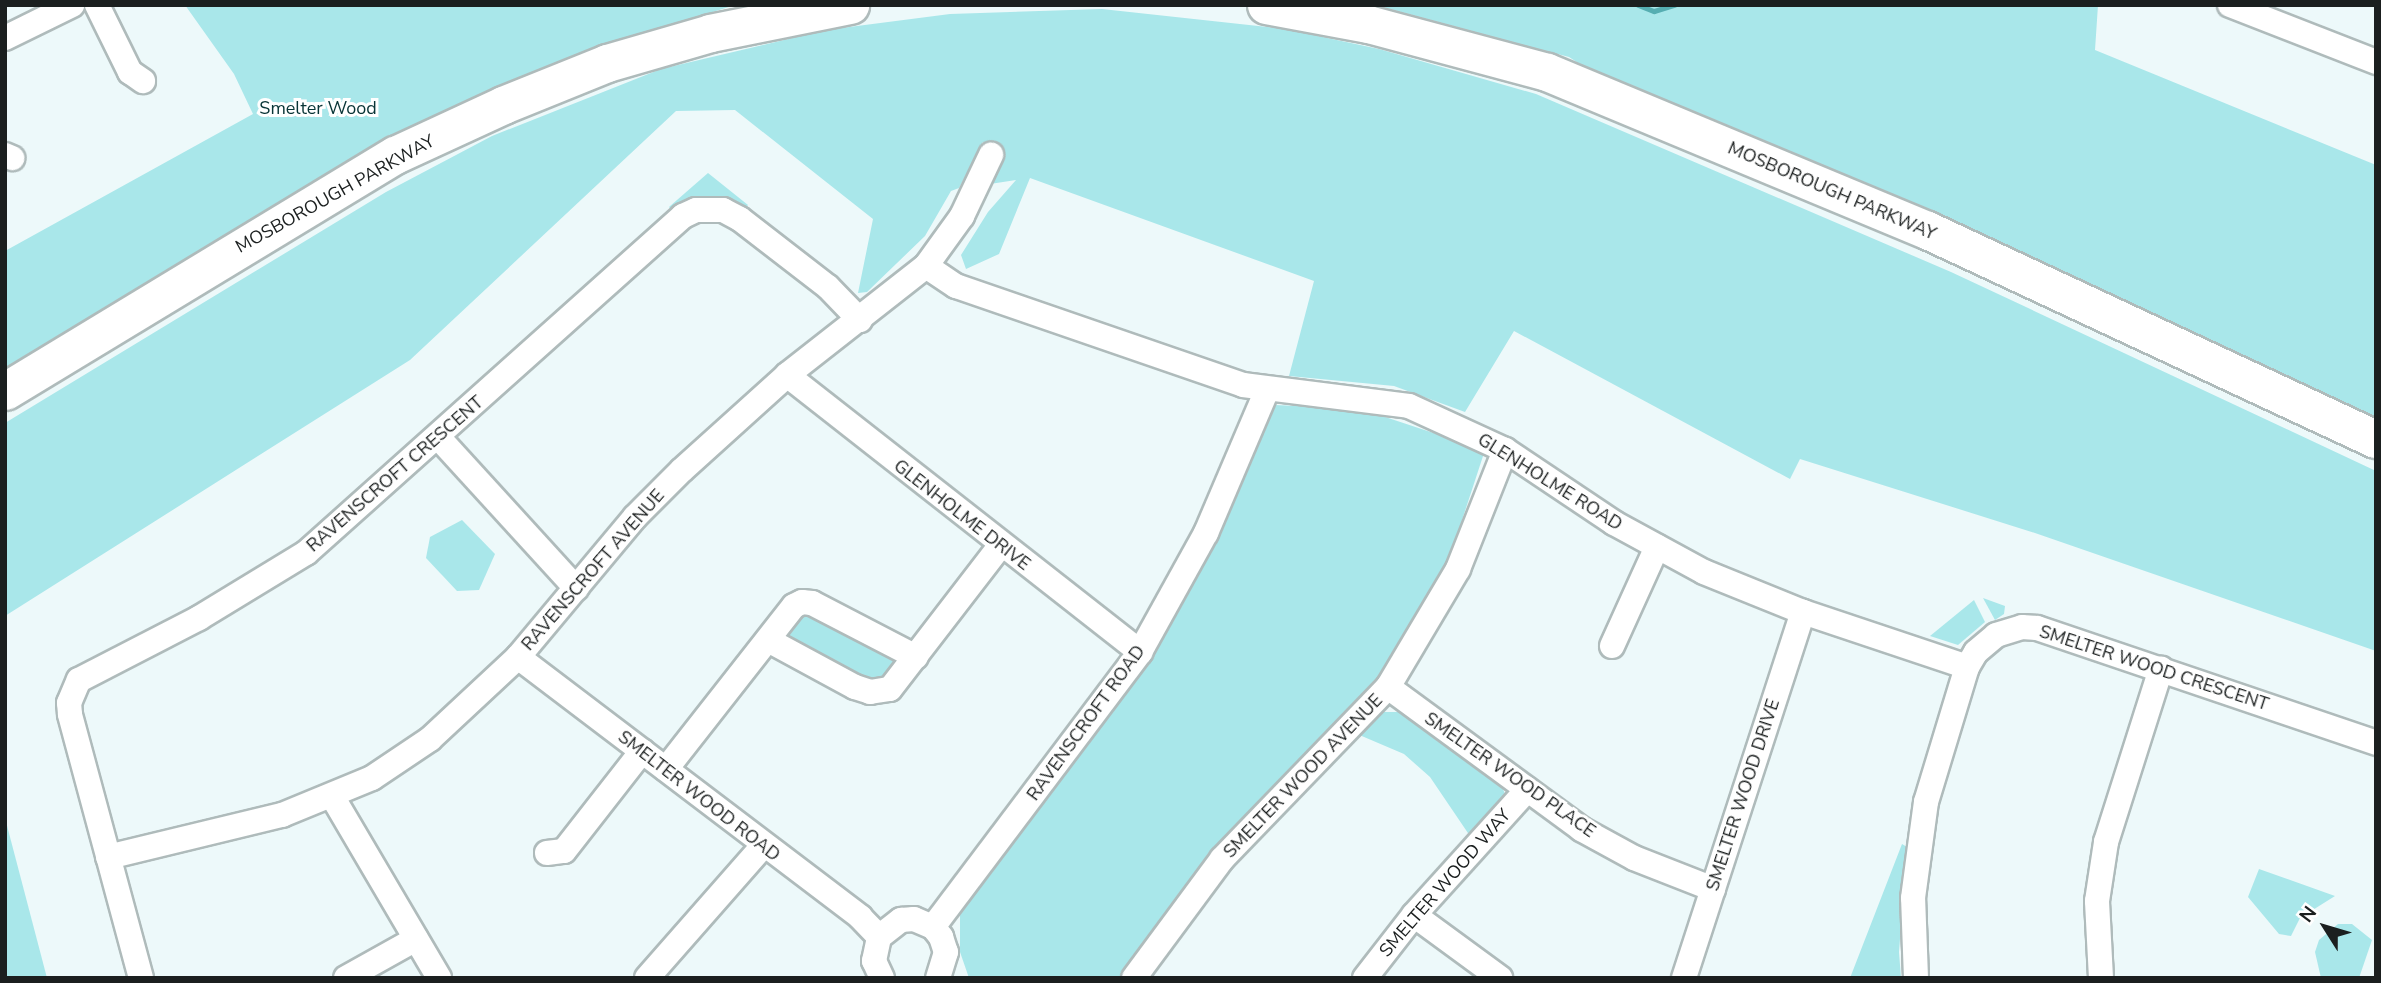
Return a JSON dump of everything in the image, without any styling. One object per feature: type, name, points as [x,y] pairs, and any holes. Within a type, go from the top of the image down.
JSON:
[{"type":"highway","name":"MOSBOROUGH PARKWAY","points":[[5,391],[395,155],[503,105],[607,63],[710,33],[850,5]]},
{"type":"highway","name":"MOSBOROUGH PARKWAY","points":[[1266,5],[1368,24],[1547,72],[1927,230],[2376,439]]},
{"type":"street","points":[[5,38],[72,5]]},
{"type":"street","points":[[97,5],[130,72],[143,81]]},
{"type":"street","points":[[2230,5],[2255,10],[2376,62]]},
{"type":"street","name":"RAVENSCROFT AVENUE","points":[[108,857],[282,815],[372,778],[430,738],[518,657],[672,479],[788,375],[926,266],[962,216],[991,155]]},
{"type":"street","name":"RAVENSCROFT CRESCENT","points":[[141,978],[70,714],[69,703],[79,680],[199,618],[306,553],[684,216],[696,210],[723,210],[740,219],[828,288],[860,320]]},
{"type":"street","name":"GLENHOLME ROAD","points":[[926,266],[956,286],[1211,375],[1268,390],[1361,397],[1409,407],[1505,450],[1657,547],[1704,572],[1803,612],[1967,667]]},
{"type":"street","name":"GLENHOLME DRIVE","points":[[788,375],[1000,546],[1140,652]]},
{"type":"street","name":"RAVENSCROFT ROAD","points":[[933,927],[1140,652],[1206,533],[1268,390]]},
{"type":"street","points":[[438,437],[576,588]]},
{"type":"street","name":"SMELTER WOOD AVENUE","points":[[1134,978],[1222,859],[1388,687],[1458,569],[1505,450]]},
{"type":"street","points":[[768,640],[870,692],[890,689],[1000,546]]},
{"type":"street","points":[[1612,646],[1657,547]]},
{"type":"street","points":[[666,769],[794,606],[812,603],[916,657]]},
{"type":"street","name":"SMELTER WOOD DRIVE","points":[[1684,978],[1803,612]]},
{"type":"street","name":"SMELTER WOOD CRESCENT","points":[[1916,978],[1913,898],[1926,802],[1967,667],[1987,641],[2022,627],[2161,669],[2376,743]]},
{"type":"street","name":"SMELTER WOOD ROAD","points":[[518,657],[763,846],[860,917],[878,937]]},
{"type":"street","points":[[2101,978],[2097,901],[2106,842],[2161,669]]},
{"type":"street","name":"SMELTER WOOD PLACE","points":[[1388,687],[1581,829],[1634,858],[1713,888]]},
{"type":"street","points":[[547,853],[564,851],[642,751]]},
{"type":"street","name":"SMELTER WOOD WAY","points":[[1365,978],[1413,915],[1527,790]]},
{"type":"street","points":[[332,796],[439,978]]},
{"type":"street","points":[[647,978],[763,846]]},
{"type":"street","points":[[1413,915],[1500,978]]},
{"type":"street","points":[[882,978],[874,961],[878,937],[901,920],[914,919],[933,927],[946,952],[938,978]]},
{"type":"street","points":[[346,978],[416,939]]},
{"type":"green space","name":"Smelter Wood","points":[[185,5],[735,5],[601,47],[297,194],[5,368],[5,251],[253,114],[234,74]]},
{"type":"green space","points":[[1375,5],[2098,5],[2095,50],[2376,165],[2376,422],[1603,79],[1569,57]]},
{"type":"green space","points":[[1102,9],[1285,29],[1379,49],[1536,94],[1951,272],[2376,471],[2376,651],[2035,533],[1800,459],[1790,479],[1514,331],[1465,412],[1394,386],[1289,376],[1314,281],[1030,178],[999,254],[966,269],[961,255],[988,212],[1016,180],[990,184],[1003,148],[983,142],[959,188],[951,191],[925,236],[867,292],[858,293],[873,219],[735,110],[676,111],[410,360],[5,616],[5,423],[386,192],[492,136],[661,69],[826,30],[950,14]]},
{"type":"green space","points":[[708,173],[748,205],[742,212],[674,213],[669,207]]},
{"type":"green space","points":[[1275,405],[1361,409],[1485,450],[1443,578],[1384,680],[1126,978],[969,978],[960,952],[960,911],[1198,565]]},
{"type":"green space","points":[[462,520],[495,554],[479,590],[457,591],[426,558],[430,537]]},
{"type":"green space","points":[[1983,598],[2005,606],[2004,614],[1995,620]]},
{"type":"green space","points":[[1974,600],[1985,622],[1958,645],[1930,636]]},
{"type":"green space","points":[[804,609],[896,660],[891,677],[869,683],[789,641],[786,636]]},
{"type":"green space","points":[[1380,712],[1407,712],[1500,782],[1508,801],[1472,839],[1430,777],[1404,754],[1357,734]]},
{"type":"green space","points":[[5,818],[47,978],[5,978]]},
{"type":"green space","points":[[1902,844],[1907,847],[1899,952],[1901,978],[1850,978]]},
{"type":"green space","points":[[2259,869],[2335,896],[2300,918],[2291,936],[2279,934],[2248,897]]},
{"type":"green space","points":[[2338,924],[2352,924],[2372,940],[2359,978],[2321,978],[2315,952],[2319,940]]},
{"type":"waterway","points":[[1638,5],[1654,11],[1674,5]]}]
